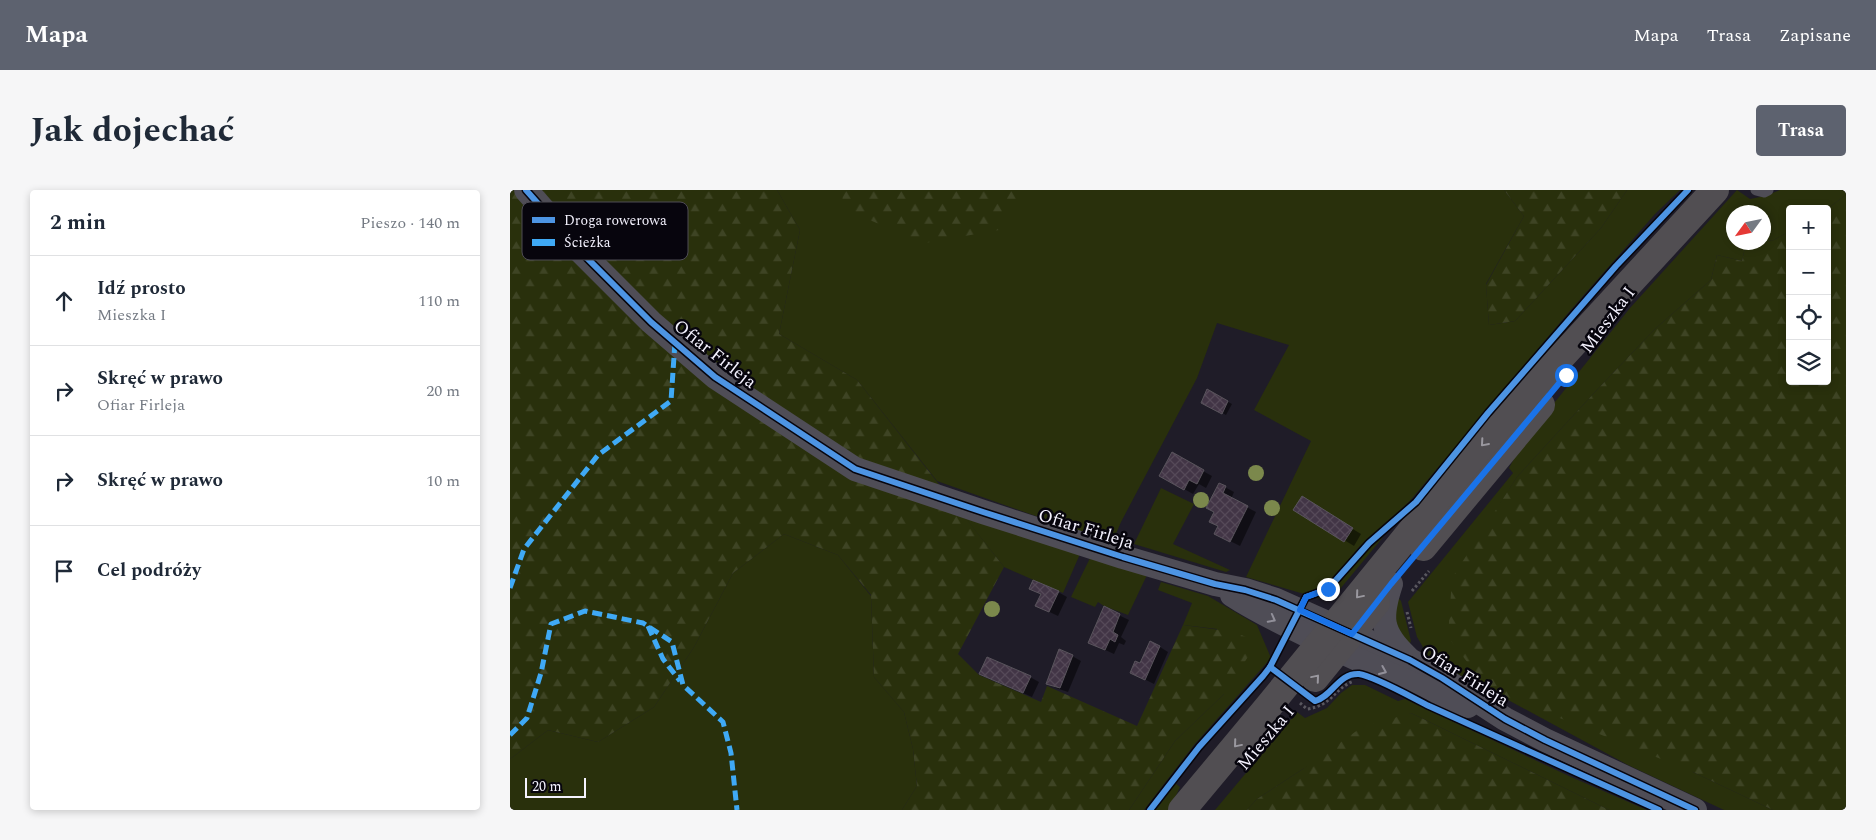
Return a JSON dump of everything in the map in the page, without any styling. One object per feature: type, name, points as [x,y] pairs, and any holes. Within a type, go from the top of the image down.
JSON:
[{"type":"street","name":"Ofiar Firleja","points":[[526,190],[537,202]]},
{"type":"street","name":"Mieszka I","points":[[1206,810],[1303,693],[1336,638],[1465,465],[1516,406],[1715,190]]},
{"type":"street","name":"Mieszka I","points":[[1182,810],[1268,707],[1336,638],[1399,590],[1664,246]]},
{"type":"street","name":"Ofiar Firleja","points":[[589,260],[651,322],[715,377],[855,469],[982,512],[1215,584],[1245,590],[1276,600],[1336,638],[1437,694],[1505,719]]},
{"type":"street","name":"Ofiar Firleja","points":[[1399,590],[1384,606],[1386,629],[1393,643],[1410,660]]},
{"type":"street","name":"Ofiar Firleja","points":[[1336,638],[1410,660],[1442,678],[1505,719],[1588,761],[1695,810]]},
{"type":"lane","points":[[1756,190],[1764,192],[1768,190]]},
{"type":"path","points":[[1399,590],[1432,567]]},
{"type":"path","points":[[1407,611],[1415,645],[1410,660]]},
{"type":"path","points":[[1303,693],[1315,701],[1320,699],[1342,678],[1358,674]]},
{"type":"green space","points":[[510,190],[777,190],[800,230],[779,334],[857,380],[1004,567],[958,654],[979,675],[1041,702],[1047,686],[1137,726],[1183,625],[1235,632],[1248,638],[1253,649],[1224,694],[1175,741],[1129,810],[902,810],[917,786],[913,749],[904,712],[874,677],[871,595],[838,555],[784,534],[733,573],[694,647],[654,707],[598,742],[548,730],[510,759]]},
{"type":"green space","points":[[777,190],[1504,190],[1524,216],[1486,284],[1489,325],[1515,321],[1601,228],[1627,190],[1680,190],[1655,214],[1569,312],[1409,502],[1359,547],[1326,587],[1304,594],[1246,577],[1311,441],[1254,410],[1289,345],[1217,323],[1197,378],[1121,522],[1112,543],[937,481],[857,380],[779,334],[800,230]]},
{"type":"green space","points":[[842,190],[1027,190],[999,230],[925,243],[843,209]]},
{"type":"green space","points":[[1504,190],[1627,190],[1601,228],[1515,321],[1489,325],[1486,285],[1524,216]]},
{"type":"green space","points":[[1737,190],[1750,199],[1780,190],[1846,190],[1846,195],[1831,206],[1786,205],[1786,233],[1772,241],[1771,205],[1726,205],[1726,250],[1744,250],[1742,261],[1717,255],[1711,280],[1655,329],[1595,392],[1517,477],[1494,514],[1693,772],[1773,810],[1724,810],[1628,765],[1488,689],[1419,655],[1423,647],[1417,637],[1408,602],[1513,473],[1509,468],[1523,442],[1630,308]]},
{"type":"green space","points":[[1846,195],[1846,810],[1773,810],[1693,772],[1488,689],[1448,637],[1452,578],[1517,477],[1655,329],[1711,280],[1717,255],[1742,261],[1744,250],[1771,250],[1771,241],[1786,233],[1786,385],[1831,385],[1831,206]]},
{"type":"green space","points":[[1161,488],[1194,504],[1173,544],[1230,570],[1226,572],[1134,544]]},
{"type":"green space","points":[[962,514],[1080,554],[1063,593],[1004,567]]},
{"type":"green space","points":[[784,534],[838,555],[871,596],[874,677],[904,712],[913,749],[917,786],[902,810],[510,810],[510,759],[548,730],[598,742],[654,707],[694,647],[733,573]]},
{"type":"green space","points":[[1384,536],[1340,589],[1332,596],[1315,599],[1335,588],[1369,546]]},
{"type":"green space","points":[[1091,556],[1147,575],[1128,615],[1098,602],[1095,607],[1071,597]]},
{"type":"green space","points":[[1161,582],[1208,596],[1257,625],[1271,658],[1194,745],[1144,810],[1129,810],[1175,741],[1224,694],[1217,629],[1183,625],[1192,603],[1158,590]]},
{"type":"green space","points":[[1396,595],[1401,601],[1411,641],[1408,648],[1398,637],[1393,604]]},
{"type":"green space","points":[[1352,685],[1365,685],[1398,701],[1405,699],[1571,777],[1647,810],[1609,810],[1411,713],[1303,769],[1257,799],[1247,810],[1215,810],[1297,712],[1305,718],[1327,708],[1341,693]]},
{"type":"green space","points":[[1411,713],[1609,810],[1247,810],[1257,799],[1362,727]]},
{"type":"green space","points":[[1175,783],[1180,787],[1169,810],[1154,810]]},
{"type":"building","points":[[1207,389],[1228,401],[1222,414],[1201,403]]},
{"type":"building","points":[[1172,452],[1204,470],[1197,484],[1189,480],[1184,490],[1159,476]]},
{"type":"building","points":[[1219,483],[1226,486],[1223,493],[1248,506],[1230,542],[1214,534],[1218,526],[1209,522],[1214,512],[1206,508]]},
{"type":"building","points":[[1302,496],[1353,528],[1344,542],[1293,510]]},
{"type":"building","points":[[1033,580],[1059,591],[1049,612],[1035,606],[1041,594],[1029,589]]},
{"type":"building","points":[[1104,606],[1120,614],[1113,632],[1118,635],[1115,642],[1110,639],[1105,650],[1088,643]]},
{"type":"building","points":[[1150,641],[1160,646],[1145,680],[1130,673],[1135,661],[1140,663]]},
{"type":"building","points":[[1059,649],[1073,655],[1060,688],[1046,684]]},
{"type":"building","points":[[987,657],[1031,676],[1023,693],[979,674]]},
{"type":"marked path","points":[[510,588],[524,549],[598,455],[671,401],[675,342]]},
{"type":"marked path","points":[[510,735],[527,718],[541,673],[551,624],[585,611],[643,623],[672,642],[683,685],[723,722],[731,753],[737,810]]},
{"type":"marked path","points":[[648,626],[663,659],[680,681]]},
{"type":"cycle path","points":[[526,190],[537,202]]},
{"type":"cycle path","points":[[1150,810],[1199,747],[1270,667],[1306,597],[1328,589],[1369,543],[1416,502],[1488,413],[1616,266],[1688,190]]},
{"type":"cycle path","points":[[589,260],[651,322],[715,377],[855,469],[1123,557],[1276,600],[1410,660],[1442,678],[1505,719],[1545,740],[1695,810]]},
{"type":"cycle path","points":[[1270,667],[1315,701],[1327,695],[1346,677],[1359,674],[1366,676],[1659,810]]},
{"type":"route","points":[[1328,589],[1306,597],[1300,610],[1352,634],[1391,584],[1566,375]]}]
